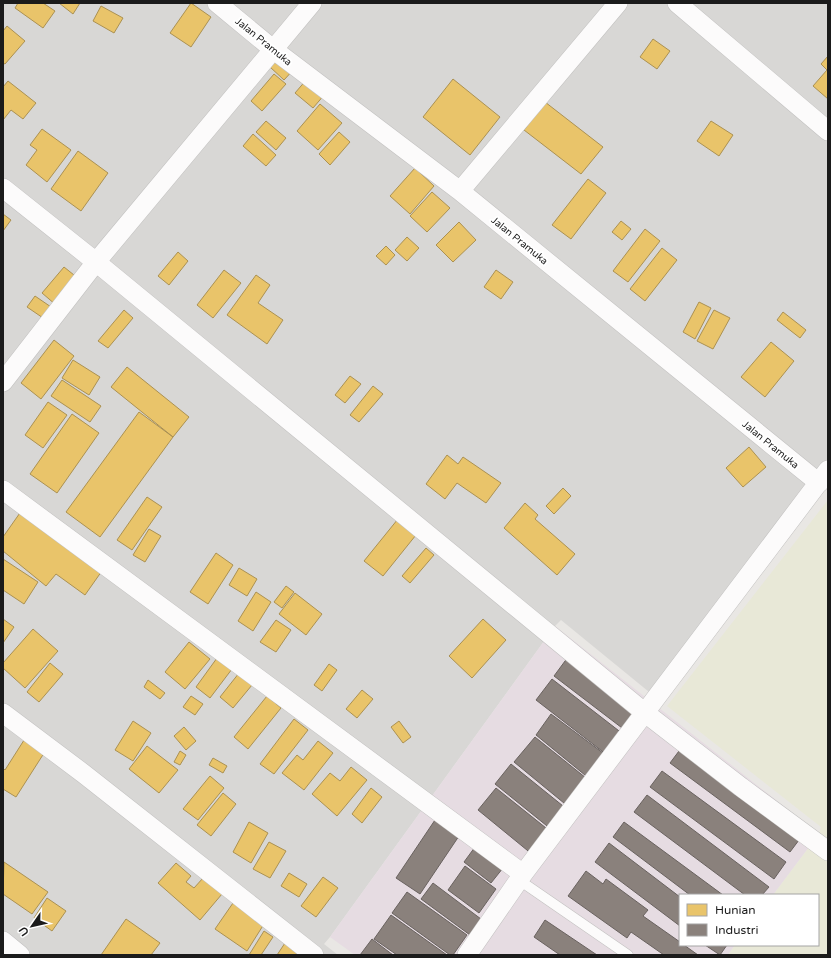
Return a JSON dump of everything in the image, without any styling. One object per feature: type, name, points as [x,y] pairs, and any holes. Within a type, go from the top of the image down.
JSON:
[{"type":"street","name":"Jalan Pramuka","points":[[217,3],[274,50],[460,191],[823,477]]},
{"type":"street","points":[[3,382],[96,262],[312,3]]},
{"type":"street","points":[[460,191],[618,3]]},
{"type":"street","points":[[677,3],[826,126]]},
{"type":"street","points":[[3,188],[96,262],[644,712],[746,791],[828,851]]},
{"type":"street","points":[[467,955],[521,877],[644,712],[823,477]]},
{"type":"street","points":[[3,490],[521,877]]},
{"type":"street","points":[[3,713],[84,774],[314,955]]},
{"type":"street","points":[[3,941],[20,955]]},
{"type":"lane","points":[[521,877],[628,955]]},
{"type":"shaded area","points":[[3,3],[828,3],[828,466],[654,696],[561,620],[555,626],[324,944],[338,955],[3,955]]},
{"type":"shaded area","points":[[555,626],[819,834],[774,894],[679,894],[679,946],[734,946],[728,955],[355,955],[330,937]]},
{"type":"green space","points":[[828,500],[828,955],[728,955],[734,946],[819,946],[819,894],[774,894],[819,834],[821,827],[667,706]]},
{"type":"building: Hunian","points":[[18,3],[43,3],[55,11],[43,28],[15,8]]},
{"type":"building: Hunian","points":[[59,3],[80,3],[73,14]]},
{"type":"building: Hunian","points":[[191,3],[211,17],[191,47],[170,33]]},
{"type":"building: Hunian","points":[[101,6],[123,18],[114,33],[93,21]]},
{"type":"building: Hunian","points":[[7,26],[25,41],[5,64],[3,63],[3,31]]},
{"type":"building: Hunian","points":[[653,39],[670,51],[657,69],[640,57]]},
{"type":"building: Hunian","points":[[280,55],[295,68],[284,80],[270,67]]},
{"type":"building: Hunian","points":[[828,56],[828,99],[813,86],[827,70],[821,64]]},
{"type":"building: Hunian","points":[[274,74],[286,84],[262,111],[251,101]]},
{"type":"building: Hunian","points":[[307,79],[325,94],[313,108],[295,93]]},
{"type":"building: Hunian","points":[[453,79],[500,117],[470,155],[423,117]]},
{"type":"building: Hunian","points":[[8,81],[36,103],[23,119],[11,110],[3,120],[3,87]]},
{"type":"building: Hunian","points":[[545,102],[603,147],[581,174],[524,130]]},
{"type":"building: Hunian","points":[[320,104],[342,123],[318,150],[297,131]]},
{"type":"building: Hunian","points":[[266,121],[286,138],[276,150],[256,132]]},
{"type":"building: Hunian","points":[[711,121],[733,135],[719,156],[697,141]]},
{"type":"building: Hunian","points":[[42,129],[71,150],[47,182],[26,165],[37,150],[30,145]]},
{"type":"building: Hunian","points":[[339,132],[350,142],[330,165],[319,154]]},
{"type":"building: Hunian","points":[[253,134],[276,155],[266,166],[243,146]]},
{"type":"building: Hunian","points":[[78,151],[108,173],[81,211],[51,189]]},
{"type":"building: Hunian","points":[[415,168],[434,186],[410,214],[390,196]]},
{"type":"building: Hunian","points":[[588,179],[606,193],[571,239],[552,225]]},
{"type":"building: Hunian","points":[[432,192],[450,208],[427,232],[410,216]]},
{"type":"building: Hunian","points":[[3,214],[11,220],[3,231]]},
{"type":"building: Hunian","points":[[621,221],[631,229],[622,240],[612,232]]},
{"type":"building: Hunian","points":[[459,222],[476,240],[453,262],[436,245]]},
{"type":"building: Hunian","points":[[645,229],[660,241],[628,282],[613,271]]},
{"type":"building: Hunian","points":[[407,237],[419,248],[407,261],[395,250]]},
{"type":"building: Hunian","points":[[386,246],[395,255],[386,265],[376,256]]},
{"type":"building: Hunian","points":[[662,248],[677,260],[645,301],[630,289]]},
{"type":"building: Hunian","points":[[178,252],[188,261],[169,285],[158,276]]},
{"type":"building: Hunian","points":[[64,267],[79,279],[56,305],[42,293]]},
{"type":"building: Hunian","points":[[224,270],[241,283],[213,318],[197,305]]},
{"type":"building: Hunian","points":[[496,270],[513,282],[501,299],[484,287]]},
{"type":"building: Hunian","points":[[256,275],[270,285],[258,303],[283,320],[267,344],[227,315]]},
{"type":"building: Hunian","points":[[35,296],[54,309],[46,320],[27,307]]},
{"type":"building: Hunian","points":[[699,302],[711,308],[695,339],[683,332]]},
{"type":"building: Hunian","points":[[124,310],[133,318],[108,348],[98,341]]},
{"type":"building: Hunian","points":[[714,310],[730,318],[713,349],[697,341]]},
{"type":"building: Hunian","points":[[783,312],[806,330],[800,338],[777,320]]},
{"type":"building: Hunian","points":[[54,340],[74,356],[41,399],[21,383]]},
{"type":"building: Hunian","points":[[771,342],[794,361],[765,397],[741,377]]},
{"type":"building: Hunian","points":[[73,360],[100,377],[89,395],[62,378]]},
{"type":"building: Hunian","points":[[127,367],[189,417],[173,437],[111,387]]},
{"type":"building: Hunian","points":[[350,376],[361,384],[345,403],[335,395]]},
{"type":"building: Hunian","points":[[62,380],[101,406],[90,422],[51,396]]},
{"type":"building: Hunian","points":[[373,386],[383,394],[359,422],[350,415]]},
{"type":"building: Hunian","points":[[48,402],[67,415],[43,448],[25,435]]},
{"type":"building: Hunian","points":[[139,412],[173,437],[100,537],[66,512]]},
{"type":"building: Hunian","points":[[72,414],[99,433],[57,493],[30,474]]},
{"type":"building: Hunian","points":[[749,447],[766,467],[743,487],[726,468]]},
{"type":"building: Hunian","points":[[447,455],[458,464],[463,457],[501,483],[486,503],[457,483],[445,499],[426,484]]},
{"type":"building: Hunian","points":[[563,488],[571,496],[554,514],[546,506]]},
{"type":"building: Hunian","points":[[147,497],[162,507],[132,550],[117,540]]},
{"type":"building: Hunian","points":[[525,503],[538,515],[535,519],[575,554],[557,575],[504,528]]},
{"type":"building: Hunian","points":[[22,510],[104,568],[85,595],[56,574],[46,586],[3,551],[3,537]]},
{"type":"building: Hunian","points":[[402,514],[420,530],[383,576],[364,561]]},
{"type":"building: Hunian","points":[[149,529],[161,536],[145,562],[133,555]]},
{"type":"building: Hunian","points":[[426,548],[434,555],[410,583],[402,576]]},
{"type":"building: Hunian","points":[[216,553],[233,565],[208,604],[190,592]]},
{"type":"building: Hunian","points":[[3,559],[38,582],[24,604],[3,590]]},
{"type":"building: Hunian","points":[[239,568],[257,579],[247,596],[229,585]]},
{"type":"building: Hunian","points":[[286,586],[294,592],[282,608],[274,602]]},
{"type":"building: Hunian","points":[[256,592],[271,602],[253,631],[238,621]]},
{"type":"building: Hunian","points":[[295,593],[322,614],[306,635],[279,614]]},
{"type":"building: Hunian","points":[[3,619],[14,627],[3,643]]},
{"type":"building: Hunian","points":[[483,619],[506,640],[472,678],[449,656]]},
{"type":"building: Hunian","points":[[276,620],[291,630],[276,652],[260,642]]},
{"type":"building: Hunian","points":[[33,629],[58,651],[25,688],[3,668],[3,663]]},
{"type":"building: Hunian","points":[[189,642],[210,659],[185,689],[165,672]]},
{"type":"building: Hunian","points":[[217,658],[232,669],[210,698],[196,687]]},
{"type":"building: Hunian","points":[[50,663],[63,674],[39,702],[27,692]]},
{"type":"building: Hunian","points":[[329,664],[337,670],[322,691],[314,685]]},
{"type":"building: Hunian","points":[[243,668],[257,679],[233,708],[220,697]]},
{"type":"building: Hunian","points":[[148,680],[165,693],[160,699],[144,687]]},
{"type":"building: Hunian","points":[[362,690],[373,699],[357,718],[346,709]]},
{"type":"building: Hunian","points":[[191,696],[203,704],[195,715],[183,707]]},
{"type":"building: Hunian","points":[[267,696],[281,708],[248,749],[234,737]]},
{"type":"building: Hunian","points":[[294,719],[308,730],[274,774],[260,764]]},
{"type":"building: Hunian","points":[[133,721],[151,733],[133,761],[115,750]]},
{"type":"building: Hunian","points":[[399,721],[411,737],[403,743],[391,727]]},
{"type":"building: Hunian","points":[[184,727],[196,741],[186,750],[174,736]]},
{"type":"building: Hunian","points":[[26,737],[46,750],[16,797],[3,789],[3,768],[5,770]]},
{"type":"building: Hunian","points":[[318,741],[333,753],[304,790],[282,773],[297,755],[303,760]]},
{"type":"building: Hunian","points":[[147,746],[178,770],[159,793],[129,769]]},
{"type":"building: Hunian","points":[[180,751],[186,755],[180,765],[174,762]]},
{"type":"building: Hunian","points":[[213,758],[227,766],[223,773],[209,765]]},
{"type":"building: Hunian","points":[[351,767],[367,780],[337,816],[312,794],[330,773],[340,781]]},
{"type":"building: Hunian","points":[[210,776],[224,788],[198,820],[183,809]]},
{"type":"building: Hunian","points":[[371,788],[382,797],[362,823],[352,814]]},
{"type":"building: Hunian","points":[[223,793],[236,804],[211,836],[197,825]]},
{"type":"building: Hunian","points":[[249,822],[268,833],[251,863],[233,852]]},
{"type":"building: Hunian","points":[[269,842],[286,851],[270,878],[253,869]]},
{"type":"building: Hunian","points":[[4,862],[48,892],[32,914],[3,894]]},
{"type":"building: Hunian","points":[[176,863],[191,876],[186,882],[194,888],[203,878],[222,894],[200,920],[158,883]]},
{"type":"building: Hunian","points":[[289,873],[307,884],[299,897],[281,886]]},
{"type":"building: Hunian","points":[[323,877],[338,888],[316,917],[301,906]]},
{"type":"building: Hunian","points":[[47,898],[66,911],[52,931],[34,918]]},
{"type":"building: Hunian","points":[[233,903],[264,924],[247,951],[215,929]]},
{"type":"building: Hunian","points":[[126,919],[160,943],[151,955],[101,955]]},
{"type":"building: Hunian","points":[[264,931],[273,937],[261,955],[249,955]]},
{"type":"building: Hunian","points":[[287,940],[300,948],[296,955],[277,955]]},
{"type":"building: Industri","points":[[568,657],[640,712],[626,731],[554,676]]},
{"type":"building: Industri","points":[[552,679],[623,734],[607,755],[536,700]]},
{"type":"building: Industri","points":[[551,714],[607,756],[591,780],[536,735]]},
{"type":"building: Industri","points":[[535,737],[591,782],[570,808],[514,762]]},
{"type":"building: Industri","points":[[682,747],[802,836],[790,852],[670,763]]},
{"type":"building: Industri","points":[[511,764],[568,810],[552,830],[495,784]]},
{"type":"building: Industri","points":[[662,771],[786,862],[774,879],[650,787]]},
{"type":"building: Industri","points":[[496,788],[551,832],[533,855],[478,810]]},
{"type":"building: Industri","points":[[647,795],[769,887],[763,894],[744,894],[634,812]]},
{"type":"building: Industri","points":[[435,820],[459,836],[420,894],[396,878]]},
{"type":"building: Industri","points":[[624,822],[722,894],[689,894],[613,837]]},
{"type":"building: Industri","points":[[609,843],[679,896],[679,925],[595,862]]},
{"type":"building: Industri","points":[[475,847],[503,868],[491,883],[464,862]]},
{"type":"building: Industri","points":[[465,866],[496,889],[479,913],[448,890]]},
{"type":"building: Industri","points":[[586,871],[603,884],[606,879],[648,910],[643,916],[679,941],[679,946],[685,946],[698,955],[664,955],[631,932],[627,938],[568,896]]},
{"type":"building: Industri","points":[[433,883],[481,919],[470,935],[421,899]]},
{"type":"building: Industri","points":[[407,892],[467,935],[453,955],[450,955],[392,913]]},
{"type":"building: Industri","points":[[391,915],[447,955],[397,955],[374,939]]},
{"type":"building: Industri","points":[[545,920],[597,955],[560,955],[534,937]]},
{"type":"building: Industri","points":[[372,939],[393,955],[360,955]]},
{"type":"building: Industri","points":[[706,946],[726,946],[720,955]]}]
